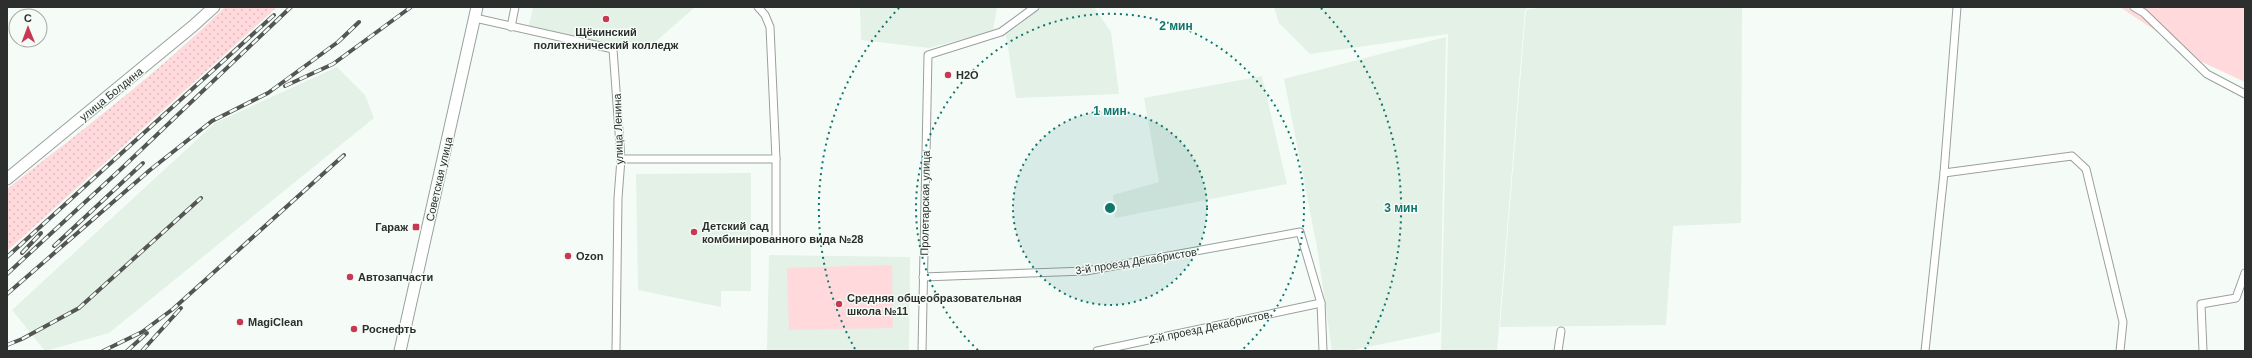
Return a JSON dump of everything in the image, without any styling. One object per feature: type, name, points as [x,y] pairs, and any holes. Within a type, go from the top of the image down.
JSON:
[{"type":"main road","name":"улица Болдина","points":[[7,179],[214,7]]},
{"type":"main road","name":"Советская улица","points":[[400,351],[476,13]]},
{"type":"street","points":[[511,27],[515,7]]},
{"type":"street","points":[[758,7],[765,15],[770,27],[776,159],[776,237]]},
{"type":"street","name":"Пролетарская улица","points":[[922,351],[928,55],[1001,32],[1035,7]]},
{"type":"street","points":[[1925,351],[1944,173],[1956,7]]},
{"type":"street","points":[[2134,7],[2144,13],[2206,74],[2245,94]]},
{"type":"street","name":"улица Ленина","points":[[476,13],[511,27],[613,49],[621,159],[618,198],[616,351]]},
{"type":"street","points":[[1944,173],[2072,156],[2086,169],[2123,322],[2120,351]]},
{"type":"street","points":[[621,159],[776,159]]},
{"type":"street","name":"3-й проезд Декабристов","points":[[923,277],[1086,271],[1300,232],[1321,303]]},
{"type":"street","points":[[2203,351],[2201,304],[2236,298],[2245,273]]},
{"type":"street","points":[[1321,303],[1323,351]]},
{"type":"street","name":"2-й проезд Декабристов","points":[[1097,351],[1321,303]]},
{"type":"street","points":[[1558,351],[1561,331]]},
{"type":"shaded area","points":[[225,7],[277,7],[7,251],[7,189],[146,78]]},
{"type":"shaded area","name":"Щёкинский политехнический колледж","points":[[530,7],[695,7],[654,43],[588,42],[528,28],[533,9]]},
{"type":"shaded area","points":[[860,7],[997,7],[993,31],[929,48],[861,40]]},
{"type":"shaded area","points":[[1041,7],[1094,7],[1111,32],[1119,94],[1016,98],[1005,29]]},
{"type":"shaded area","points":[[1274,7],[1528,7],[1525,10],[1497,351],[1441,351],[1448,34],[1310,54],[1279,23]]},
{"type":"shaded area","points":[[1542,7],[1742,7],[1741,223],[1673,226],[1666,325],[1500,327],[1526,10]]},
{"type":"shaded area","points":[[2120,7],[2245,7],[2245,82],[2202,62]]},
{"type":"shaded area","points":[[1446,37],[1440,332],[1348,351],[1332,351],[1317,247],[1284,79]]},
{"type":"shaded area","points":[[337,67],[365,95],[374,118],[109,333],[45,351],[12,310],[215,123]]},
{"type":"shaded area","points":[[1262,76],[1287,184],[1115,218],[1113,195],[1159,182],[1144,98]]},
{"type":"shaded area","name":"Детский сад комбинированного вида №28","points":[[751,173],[751,291],[721,291],[721,307],[638,290],[636,174]]},
{"type":"shaded area","name":"Средняя общеобразовательная школа №11","points":[[769,255],[910,257],[909,351],[767,351]]},
{"type":"shaded area","points":[[892,265],[893,328],[789,330],[787,268]]},
{"type":"railway","points":[[7,274],[121,169],[291,7]]},
{"type":"railway","points":[[285,86],[333,64],[411,7]]},
{"type":"railway","points":[[7,257],[274,15]]},
{"type":"railway","points":[[7,294],[150,170],[212,121],[268,93],[338,42],[359,22]]},
{"type":"railway","points":[[103,351],[142,332],[173,309],[344,155]]},
{"type":"railway","points":[[54,246],[143,163]]},
{"type":"railway","points":[[7,345],[22,339],[79,308],[201,198]]},
{"type":"railway","points":[[22,253],[41,233]]},
{"type":"railway","points":[[142,351],[181,308]]},
{"type":"railway","points":[[127,351],[147,333]]},
{"type":"place","name":"Щёкинский политехнический колледж","points":[[606,19]]},
{"type":"place","name":"Н2О","points":[[948,75]]},
{"type":"place","name":"Гараж","points":[[416,227]]},
{"type":"place","name":"Детский сад комбинированного вида №28","points":[[694,232]]},
{"type":"place","name":"Ozon","points":[[568,256]]},
{"type":"place","name":"Автозапчасти","points":[[350,277]]},
{"type":"place","name":"Средняя общеобразовательная школа №11","points":[[839,304]]},
{"type":"place","name":"MagiClean","points":[[240,322]]},
{"type":"place","name":"Роснефть","points":[[354,329]]}]
